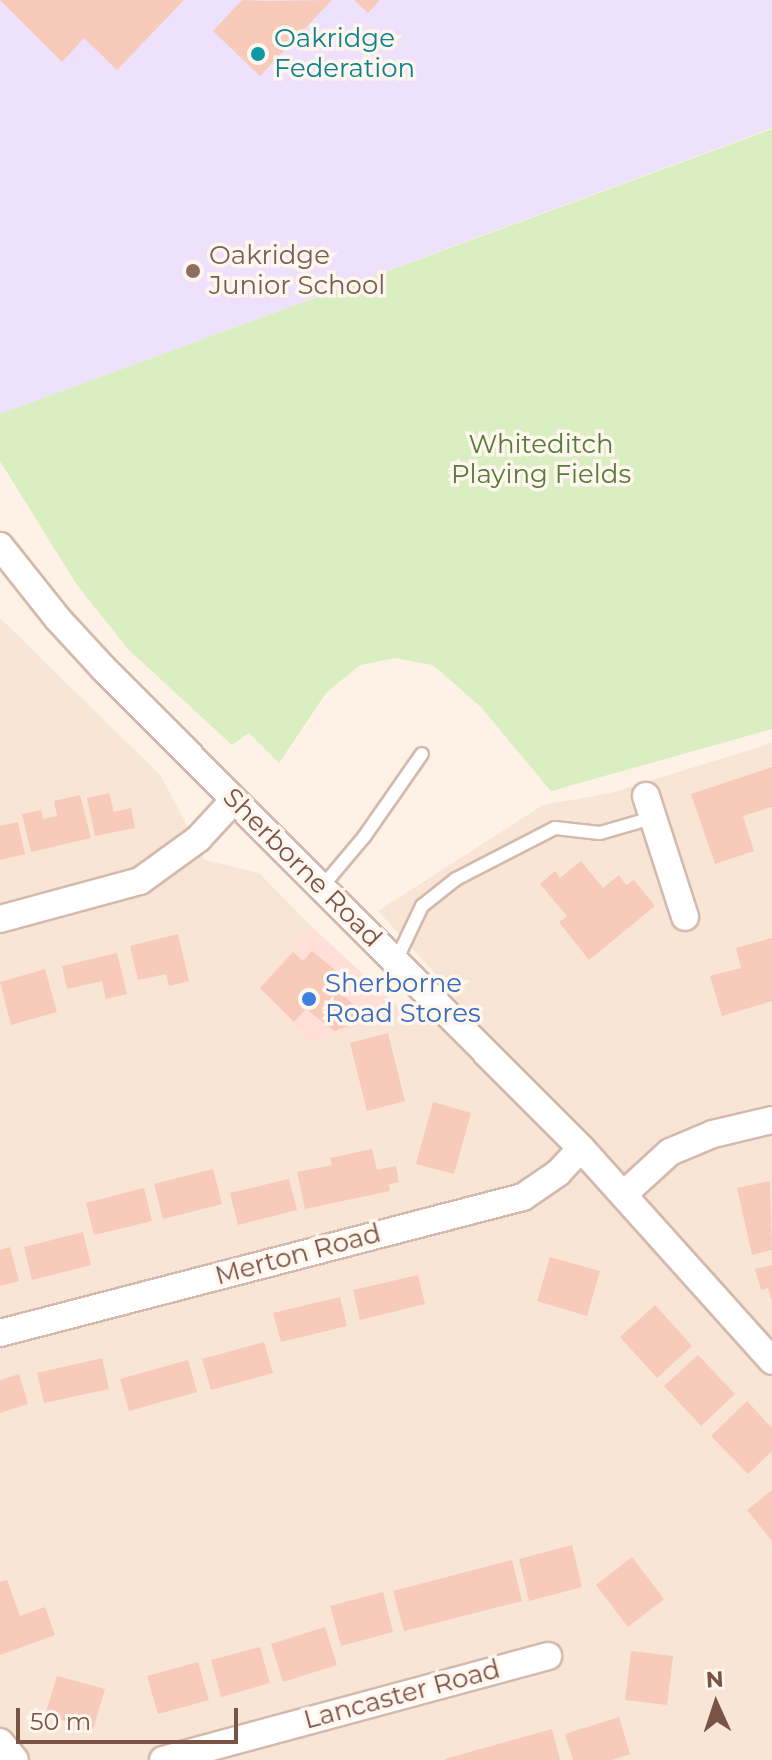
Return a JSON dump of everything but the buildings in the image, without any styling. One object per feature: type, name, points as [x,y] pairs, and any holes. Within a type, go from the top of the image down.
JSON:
[{"type":"street","name":"Sherborne Road","points":[[0,546],[58,619],[581,1148],[772,1361]]},
{"type":"street","points":[[0,919],[140,881],[198,839],[234,800]]},
{"type":"street","points":[[649,807],[685,917]]},
{"type":"street","points":[[624,1194],[670,1152],[713,1134],[772,1120]]},
{"type":"street","name":"Merton Road","points":[[0,1333],[523,1197],[558,1173],[581,1148]]},
{"type":"street","name":"Lancaster Road","points":[[163,1760],[548,1656]]},
{"type":"street","points":[[0,1742],[15,1760]]},
{"type":"lane","points":[[321,888],[364,837],[422,754]]},
{"type":"lane","points":[[392,959],[401,950],[422,906],[456,879],[555,828],[600,833],[649,807]]},
{"type":"shaded area","name":"Oakridge Junior School","points":[[0,0],[772,0],[772,128],[0,414]]},
{"type":"shaded area","points":[[0,618],[161,776],[205,860],[259,873],[312,927],[257,988],[406,1014],[441,980],[378,911],[543,805],[611,793],[772,743],[772,1760],[0,1760]]},
{"type":"shaded area","points":[[312,927],[406,1014],[308,1040],[257,988]]},
{"type":"green space","name":"Whiteditch Playing Fields","points":[[772,129],[772,729],[551,791],[481,707],[433,665],[395,658],[360,665],[326,693],[279,763],[249,733],[232,745],[129,650],[77,585],[0,461],[0,414]]},
{"type":"place","name":"Oakridge Federation","points":[[258,54]]},
{"type":"place","name":"Oakridge Junior School","points":[[193,271]]},
{"type":"place","name":"Sherborne Road Stores","points":[[309,999]]}]
